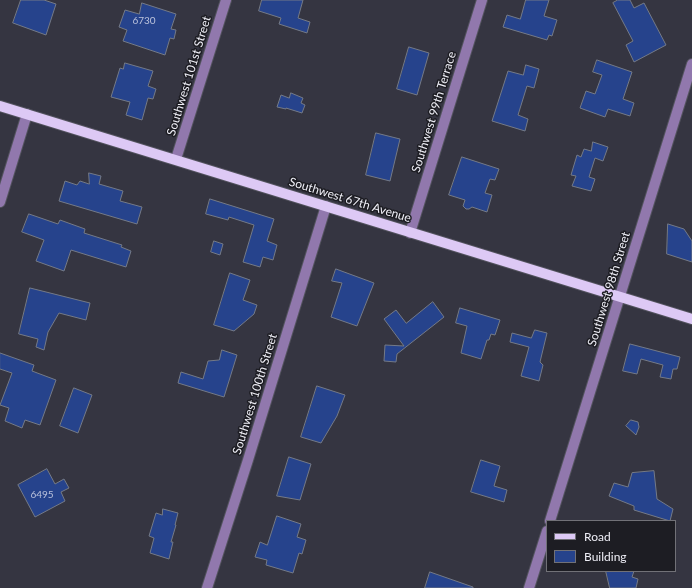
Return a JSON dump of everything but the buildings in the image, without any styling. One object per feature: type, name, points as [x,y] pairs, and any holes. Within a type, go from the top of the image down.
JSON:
[{"type":"main road","name":"Southwest 67th Avenue","points":[[0,106],[692,319]]},
{"type":"street","name":"Southwest 101st Street","points":[[176,160],[226,0]]},
{"type":"street","name":"Southwest 99th Terrace","points":[[410,233],[482,0]]},
{"type":"street","name":"Southwest 98th Street","points":[[550,520],[692,64]]},
{"type":"street","points":[[0,202],[27,114]]},
{"type":"street","name":"Southwest 100th Street","points":[[207,588],[326,206]]},
{"type":"street","points":[[529,588],[546,534]]}]
